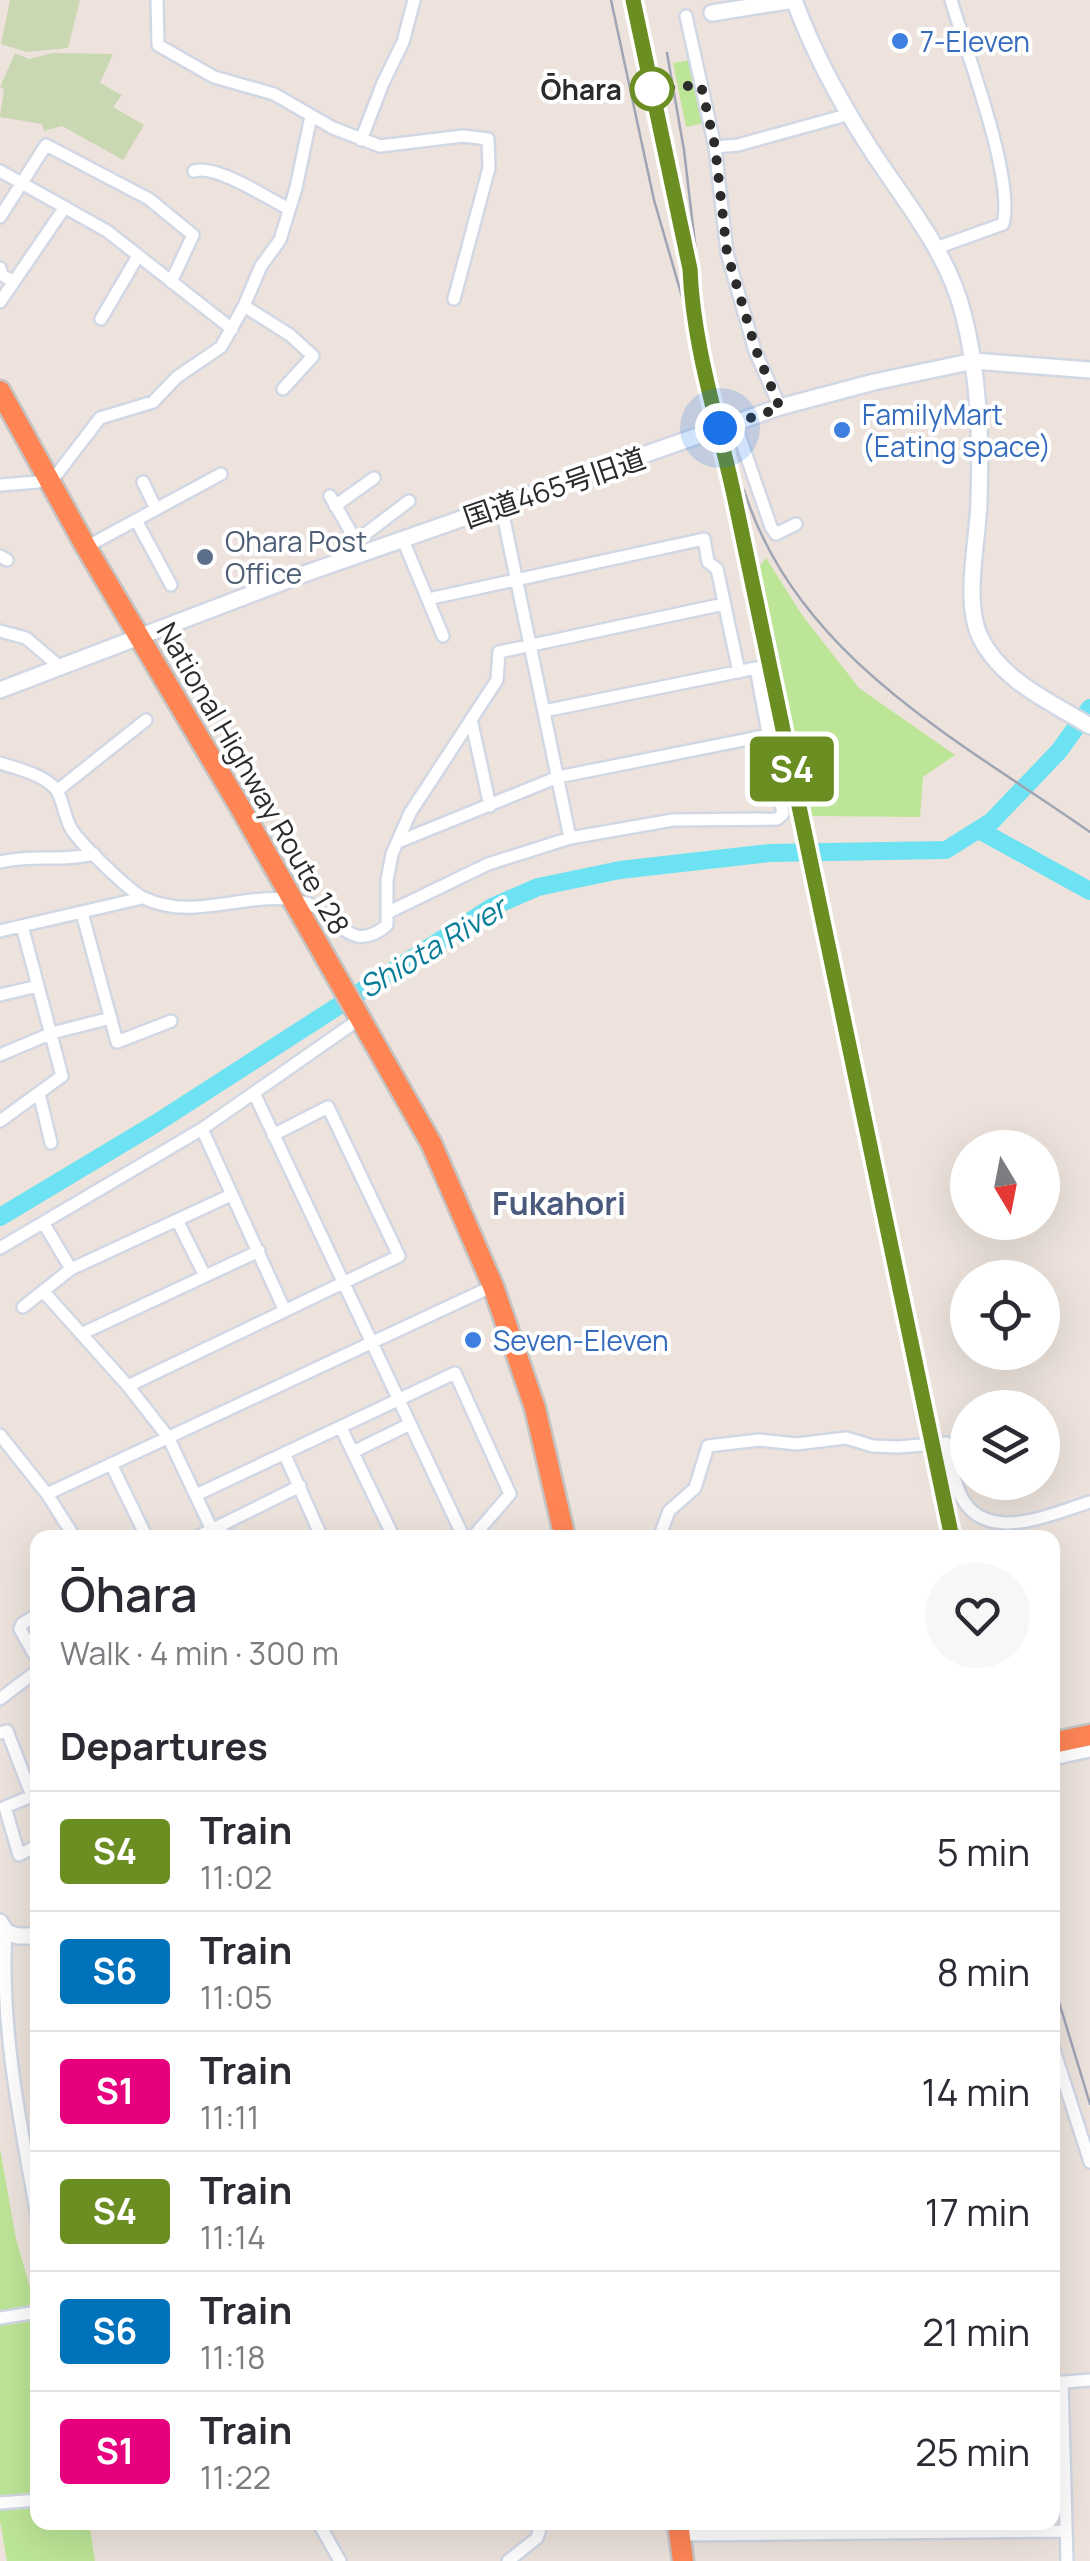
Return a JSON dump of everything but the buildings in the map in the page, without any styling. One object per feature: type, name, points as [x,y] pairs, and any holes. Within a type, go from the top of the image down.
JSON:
[{"type":"highway","name":"National Highway Route 128","points":[[0,391],[431,1143],[493,1286],[535,1408],[562,1530]]},
{"type":"highway","points":[[1060,1741],[1090,1735]]},
{"type":"highway","points":[[679,2530],[682,2561]]},
{"type":"street","points":[[157,0],[158,46],[214,77],[274,94],[361,140],[380,146],[463,136],[488,138],[488,168],[454,299]]},
{"type":"street","points":[[361,140],[402,42],[414,0]]},
{"type":"street","points":[[712,13],[794,0],[806,33],[850,114],[936,248],[962,309],[974,362],[980,468],[972,596],[976,626],[1002,669],[1090,726]]},
{"type":"street","points":[[936,248],[1003,224],[1008,206],[1002,172],[951,0]]},
{"type":"street","points":[[686,16],[715,146],[727,253],[756,350],[780,408]]},
{"type":"street","points":[[715,146],[738,145],[850,114]]},
{"type":"street","points":[[0,485],[48,480],[57,474],[100,418],[153,402],[177,377],[221,347],[261,266],[280,240],[311,116]]},
{"type":"street","points":[[0,217],[46,144],[149,199],[193,234],[171,282]]},
{"type":"street","points":[[194,171],[204,168],[225,175],[290,209]]},
{"type":"street","points":[[0,171],[107,231],[232,329]]},
{"type":"street","points":[[0,302],[65,206]]},
{"type":"street","points":[[101,319],[138,256]]},
{"type":"street","points":[[0,268],[14,282]]},
{"type":"street","points":[[244,306],[290,335],[314,356],[284,388]]},
{"type":"street","name":"国道465号旧道","points":[[0,690],[403,540],[780,408],[874,382],[974,362],[1090,370]]},
{"type":"street","points":[[736,423],[771,527],[776,534],[796,524]]},
{"type":"street","points":[[86,547],[221,474]]},
{"type":"street","points":[[356,541],[333,501],[365,490],[374,478]]},
{"type":"street","points":[[143,482],[156,509]]},
{"type":"street","points":[[348,560],[356,541],[409,501]]},
{"type":"street","points":[[501,505],[570,838]]},
{"type":"street","points":[[136,520],[171,586]]},
{"type":"street","points":[[428,599],[704,539],[708,562],[717,569],[740,672]]},
{"type":"street","points":[[403,540],[443,636]]},
{"type":"street","points":[[0,931],[142,898],[179,907],[220,906],[262,898],[292,899],[321,908],[338,927],[359,936],[378,932],[387,925],[387,880],[410,813],[496,680],[499,652],[724,604]]},
{"type":"street","points":[[0,631],[26,638],[59,666]]},
{"type":"street","points":[[389,912],[488,864],[570,838],[674,820],[778,819],[783,814],[756,668],[544,711]]},
{"type":"street","points":[[472,719],[490,806]]},
{"type":"street","points":[[58,790],[146,720]]},
{"type":"street","points":[[398,842],[558,777],[768,735]]},
{"type":"street","points":[[0,763],[34,774],[58,790],[72,831],[142,898]]},
{"type":"street","points":[[0,862],[24,856],[80,858],[94,854]]},
{"type":"street","points":[[82,913],[117,1042],[171,1021]]},
{"type":"street","points":[[0,1121],[62,1076],[22,926]]},
{"type":"street","points":[[0,994],[38,986]]},
{"type":"street","points":[[0,1054],[52,1033],[110,1018]]},
{"type":"street","points":[[0,1248],[202,1130],[361,1018]]},
{"type":"street","points":[[39,1092],[51,1143]]},
{"type":"street","points":[[254,1094],[370,1342],[464,1530]]},
{"type":"street","points":[[128,1386],[399,1256],[328,1108],[273,1135]]},
{"type":"street","points":[[202,1130],[286,1310]]},
{"type":"street","points":[[23,1307],[70,1269],[231,1194]]},
{"type":"street","points":[[177,1220],[205,1276]]},
{"type":"street","points":[[44,1224],[70,1269]]},
{"type":"street","points":[[82,1334],[259,1251]]},
{"type":"street","points":[[47,1494],[493,1286]]},
{"type":"street","points":[[43,1290],[168,1437],[212,1530],[300,1486]]},
{"type":"street","points":[[196,1495],[455,1373],[510,1494],[476,1530]]},
{"type":"street","points":[[353,1452],[410,1424]]},
{"type":"street","points":[[341,1428],[390,1530]]},
{"type":"street","points":[[0,1436],[47,1494],[70,1530]]},
{"type":"street","points":[[662,1530],[669,1512],[695,1488],[708,1446],[759,1440],[796,1444],[846,1438],[873,1446],[898,1447],[946,1443],[960,1496],[980,1515],[998,1521],[1040,1520],[1090,1502]]},
{"type":"street","points":[[284,1453],[319,1530]]},
{"type":"street","points":[[110,1464],[143,1530]]},
{"type":"street","points":[[30,1619],[20,1629],[30,1646]]},
{"type":"street","points":[[0,1699],[30,1676]]},
{"type":"street","points":[[0,1733],[7,1731],[30,1791]]},
{"type":"street","points":[[1060,1757],[1090,1751]]},
{"type":"street","points":[[30,1797],[6,1807],[19,1855],[30,1849]]},
{"type":"street","points":[[30,1937],[18,1936],[3,1927],[8,2058],[30,2178]]},
{"type":"street","points":[[1060,2079],[1090,2162]]},
{"type":"street","points":[[0,2318],[30,2313]]},
{"type":"street","points":[[1060,2383],[1090,2380]]},
{"type":"street","points":[[1060,2432],[1067,2561]]},
{"type":"street","points":[[0,2503],[30,2501]]},
{"type":"street","points":[[323,2530],[340,2561]]},
{"type":"street","points":[[508,2561],[537,2538],[540,2530]]},
{"type":"street","points":[[996,2530],[1066,2531]]},
{"type":"green space","points":[[10,0],[80,0],[68,48],[27,52],[1,44]]},
{"type":"green space","points":[[15,53],[29,59],[53,53],[113,54],[100,83],[122,95],[113,107],[144,125],[123,160],[62,126],[44,131],[42,124],[0,117],[4,89],[0,87]]},
{"type":"green space","points":[[691,60],[704,123],[686,127],[673,63]]},
{"type":"green space","points":[[766,558],[802,615],[859,688],[955,755],[923,777],[920,817],[812,816],[801,797],[759,567]]},
{"type":"green space","points":[[0,2149],[16,2239],[30,2288],[30,2530],[90,2530],[95,2561],[7,2561],[0,2521]]},
{"type":"waterway","name":"Shiota River","points":[[0,1217],[155,1124],[492,907],[538,887],[620,870],[770,853],[946,850],[992,821],[1059,751],[1090,708]]},
{"type":"waterway","points":[[979,830],[1090,891]]},
{"type":"railway","points":[[611,0],[654,200],[720,428],[950,1530]]},
{"type":"railway","points":[[627,0],[676,231]]},
{"type":"railway","points":[[667,53],[684,150],[707,345]]},
{"type":"railway","points":[[744,490],[768,549],[801,600],[841,647],[936,727],[1090,832]]},
{"type":"railway","points":[[1060,2005],[1090,2104]]},
{"type":"train","name":"S4","points":[[633,0],[690,269],[691,306],[700,354],[720,428],[950,1530]]},
{"type":"place","name":"7-Eleven","points":[[900,41]]},
{"type":"place","name":"Ōhara","points":[[652,89]]},
{"type":"place","name":"FamilyMart (Eating space)","points":[[842,430]]},
{"type":"place","name":"Ohara Post Office","points":[[205,557]]},
{"type":"place","name":"Seven-Eleven","points":[[473,1340]]},
{"type":"district","name":"Fukahori","points":[[559,1203]]},
{"type":"route","points":[[652,89],[701,85],[715,146],[727,253],[742,311],[780,408],[720,428]]}]
